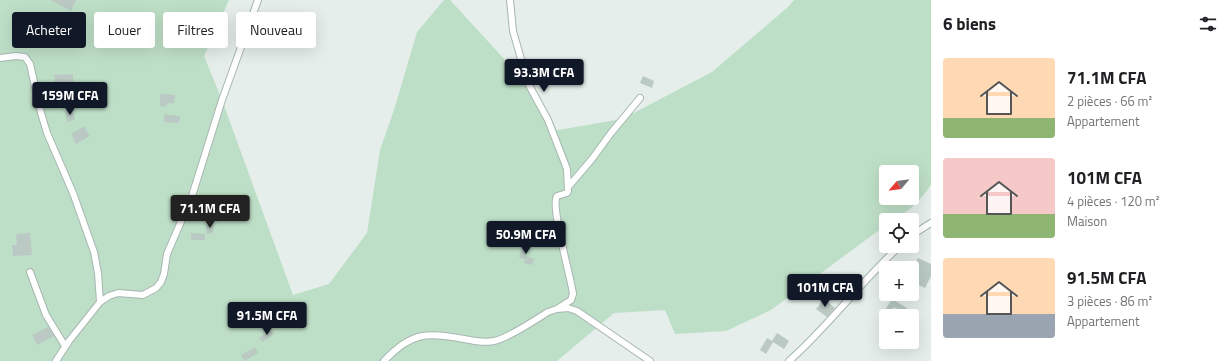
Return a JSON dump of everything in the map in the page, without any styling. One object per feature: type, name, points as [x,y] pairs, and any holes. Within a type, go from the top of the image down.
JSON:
[{"type":"street","points":[[56,361],[65,346],[100,302],[109,296],[118,293],[143,295],[156,288],[161,282],[164,274],[167,254],[192,196],[220,106],[258,0]]},
{"type":"street","points":[[384,361],[397,348],[410,339],[423,336],[438,334],[484,343],[497,341],[571,300],[573,294],[558,229],[554,201],[557,196],[567,193],[568,191],[569,186],[567,169],[548,120],[530,87],[525,73],[513,31],[510,0]]},
{"type":"street","points":[[0,58],[16,56],[25,57],[30,64],[47,133],[73,193],[94,252],[98,273],[100,302]]},
{"type":"street","points":[[569,186],[592,160],[611,132],[640,98]]},
{"type":"street","points":[[919,231],[931,223]]},
{"type":"street","points":[[789,361],[816,335],[893,253]]},
{"type":"street","points":[[30,272],[46,315],[65,346]]},
{"type":"street","points":[[557,309],[568,308],[577,311],[650,361]]},
{"type":"green space","points":[[0,0],[229,0],[224,12],[163,12],[163,48],[208,48],[204,56],[222,100],[293,295],[329,284],[367,233],[380,150],[394,110],[417,32],[444,0],[450,0],[530,87],[552,131],[622,119],[712,72],[788,7],[794,0],[931,0],[931,185],[919,200],[919,165],[879,165],[879,205],[914,205],[912,207],[904,213],[879,213],[879,230],[771,310],[726,331],[675,334],[665,310],[614,313],[557,361],[0,361]]},
{"type":"building","points":[[50,0],[76,0],[71,11]]},
{"type":"building","points":[[73,74],[74,102],[57,102],[57,83],[55,84],[54,75]]},
{"type":"building","points":[[643,76],[654,81],[652,88],[640,83]]},
{"type":"building","points":[[160,94],[175,95],[174,103],[167,103],[166,107],[160,106]]},
{"type":"building","points":[[72,110],[75,120],[67,122],[65,111]]},
{"type":"building","points":[[164,114],[180,116],[179,123],[164,122]]},
{"type":"building","points":[[84,126],[90,136],[76,144],[71,134]]},
{"type":"building","points":[[206,225],[213,225],[213,233],[207,234]]},
{"type":"building","points":[[30,233],[32,255],[13,256],[12,245],[17,245],[16,234]]},
{"type":"building","points":[[191,233],[205,234],[205,240],[191,240]]},
{"type":"building","points":[[523,244],[529,246],[526,256],[534,259],[532,265],[524,263],[525,259],[519,258]]},
{"type":"building","points":[[918,258],[931,264],[931,276],[925,288],[919,285],[919,261],[916,261]]},
{"type":"building","points":[[824,299],[835,308],[827,317],[816,309]]},
{"type":"building","points":[[891,301],[895,301],[907,308],[897,309],[894,307],[893,309],[886,309]]},
{"type":"building","points":[[48,327],[54,336],[37,345],[32,335]]},
{"type":"building","points":[[271,330],[274,334],[263,342],[259,338]]},
{"type":"building","points":[[777,333],[789,341],[784,349],[773,342],[766,354],[760,350],[767,338],[772,341]]},
{"type":"building","points":[[255,347],[258,353],[244,361],[241,355]]}]
